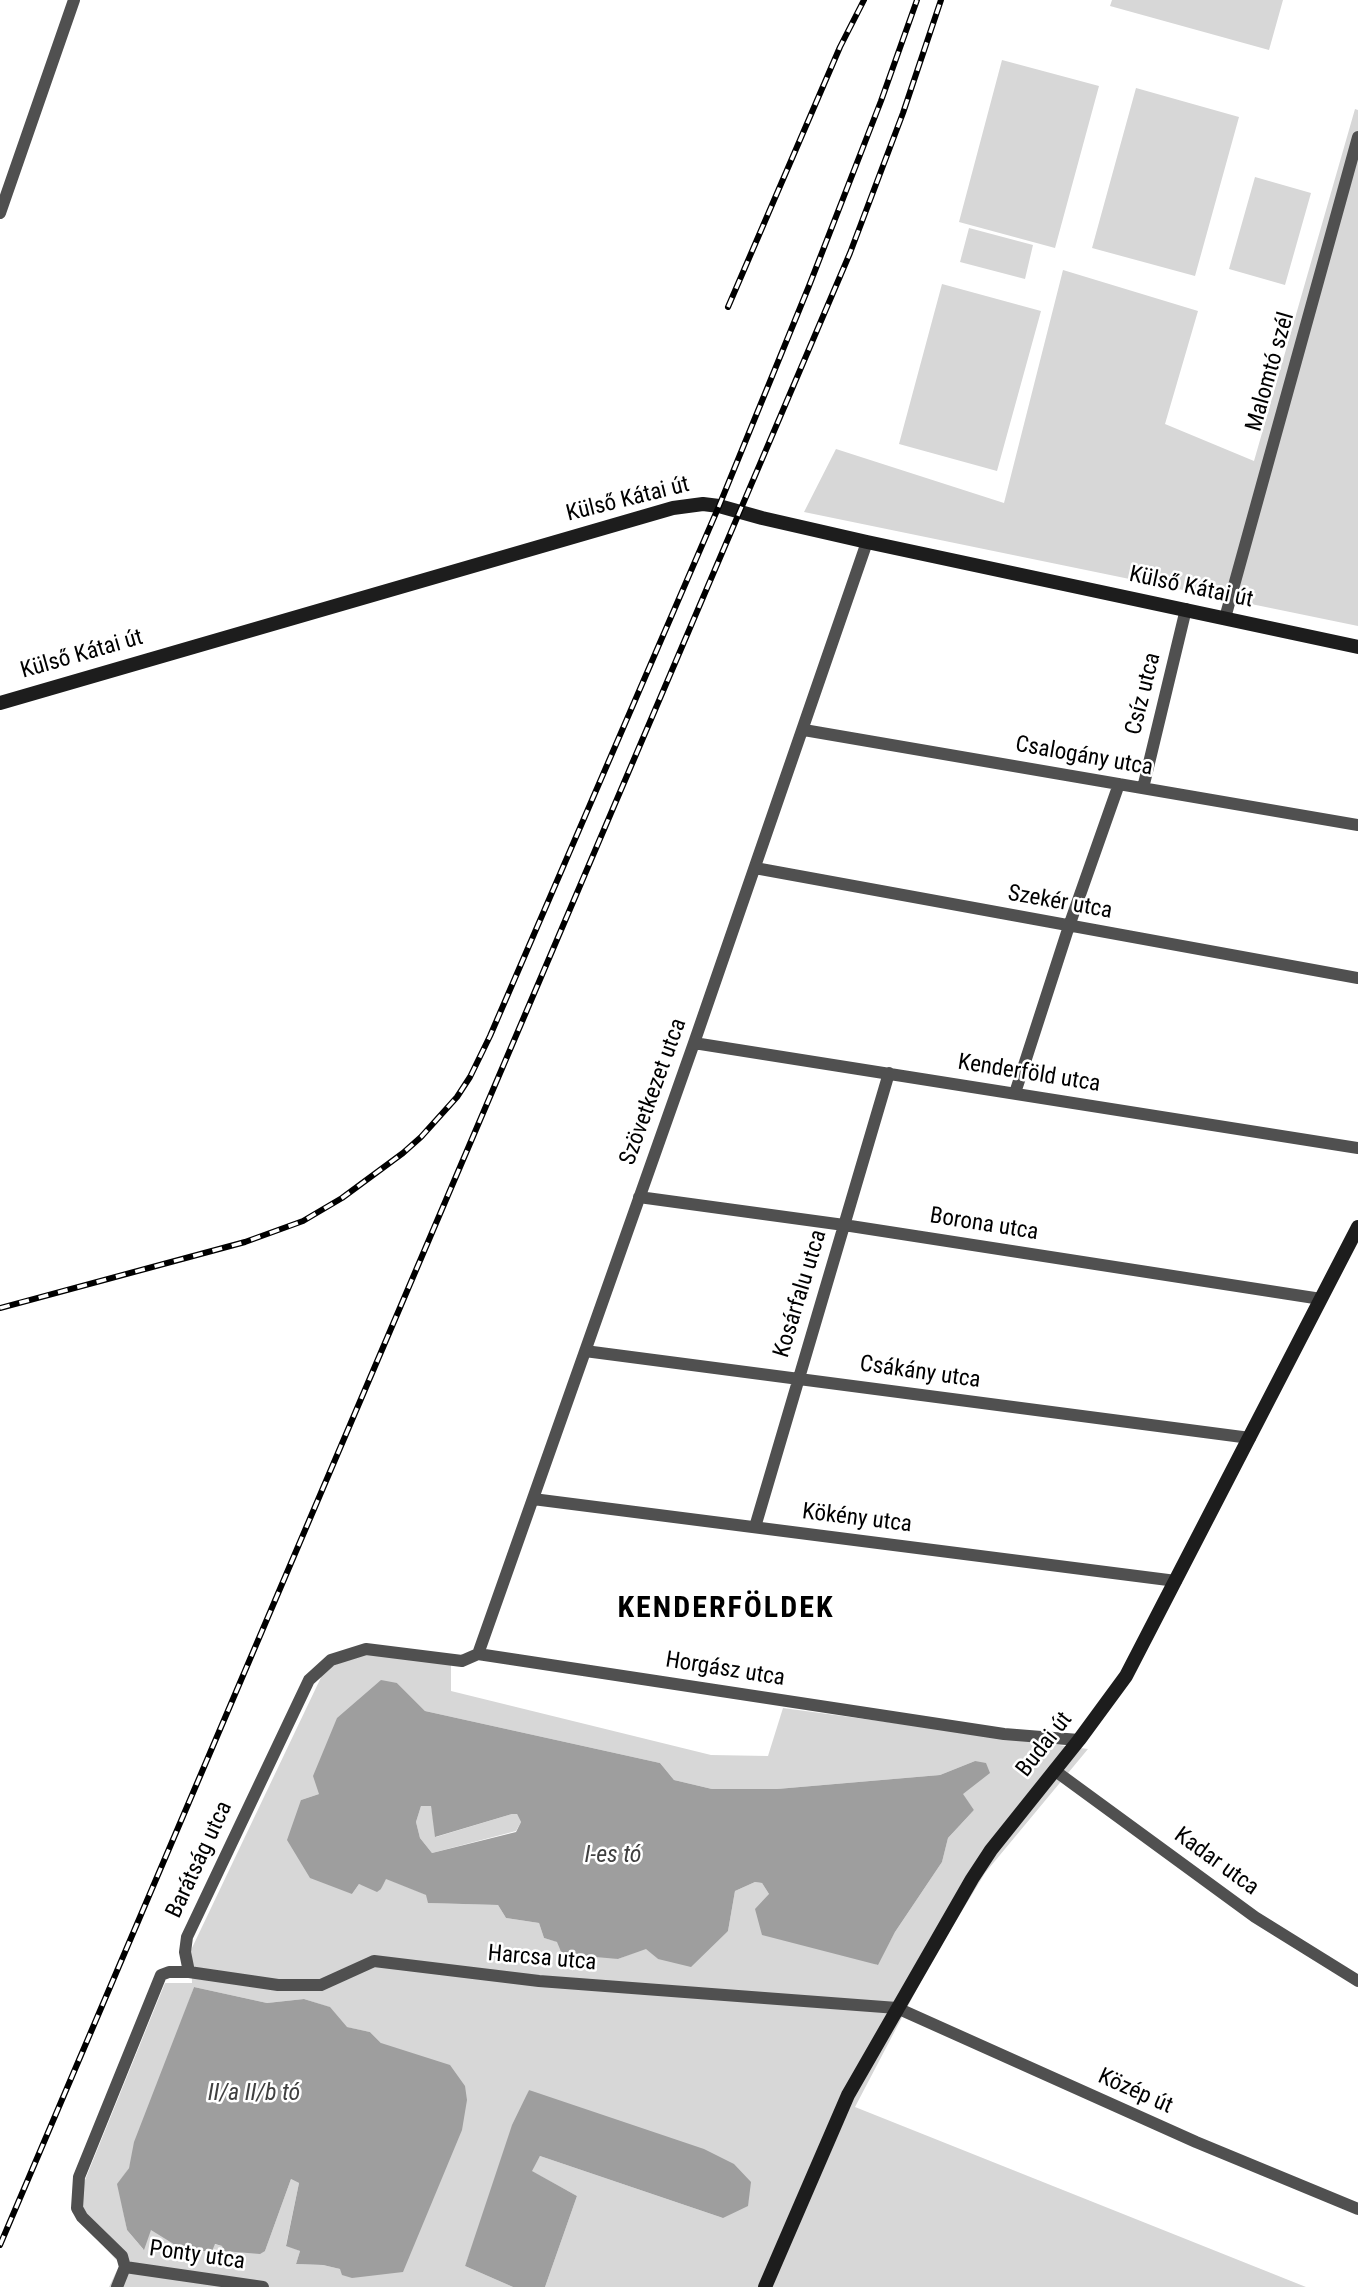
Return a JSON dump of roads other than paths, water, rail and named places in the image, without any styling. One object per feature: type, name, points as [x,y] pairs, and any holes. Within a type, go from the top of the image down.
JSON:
[{"type":"main road","name":"Külső Kátai út","points":[[0,703],[691,505],[719,506],[867,542],[1358,647]]},
{"type":"main road","name":"Budai út","points":[[765,2287],[839,2115],[897,2008],[991,1850],[1079,1740],[1125,1676],[1358,1227]]},
{"type":"street","points":[[0,213],[74,0]]},
{"type":"street","name":"Malomtó szél","points":[[1225,618],[1358,137]]},
{"type":"street","name":"Szövetkezet utca","points":[[478,1654],[804,730],[867,542]]},
{"type":"street","name":"Csíz utca","points":[[1143,788],[1186,610]]},
{"type":"street","name":"Csalogány utca","points":[[804,730],[1358,825]]},
{"type":"street","points":[[1016,1093],[1069,926],[1119,784]]},
{"type":"street","name":"Szekér utca","points":[[755,868],[1358,978]]},
{"type":"street","name":"Kenderföld utca","points":[[694,1043],[1358,1148]]},
{"type":"street","name":"Kosárfalu utca","points":[[755,1527],[888,1073]]},
{"type":"street","name":"Borona utca","points":[[639,1197],[844,1225],[1321,1299]]},
{"type":"street","name":"Csákány utca","points":[[585,1351],[1250,1438]]},
{"type":"street","name":"Kökény utca","points":[[533,1499],[1176,1581]]},
{"type":"street","name":"Horgász utca","points":[[366,1649],[462,1661],[478,1654],[1004,1734],[1079,1740]]},
{"type":"street","name":"Barátság utca","points":[[189,1972],[185,1952],[187,1937],[309,1680],[331,1660],[366,1649]]},
{"type":"street","name":"Kadar utca","points":[[1054,1770],[1255,1917],[1358,1981]]},
{"type":"street","name":"Harcsa utca","points":[[189,1972],[278,1985],[321,1985],[374,1961],[539,1981],[897,2008]]},
{"type":"street","points":[[117,2287],[125,2267],[122,2256],[82,2217],[77,2208],[79,2177],[161,1975],[169,1972],[189,1972]]},
{"type":"street","name":"Közép út","points":[[897,2008],[1196,2142],[1358,2209]]},
{"type":"street","name":"Ponty utca","points":[[125,2267],[264,2287]]},
{"type":"water","name":"I-es tó","points":[[381,1680],[397,1683],[425,1711],[660,1763],[674,1780],[712,1789],[777,1789],[940,1775],[975,1761],[986,1763],[990,1773],[963,1794],[974,1810],[948,1838],[942,1862],[895,1932],[878,1965],[762,1935],[755,1909],[769,1894],[762,1883],[755,1882],[735,1891],[728,1931],[691,1967],[658,1959],[646,1949],[618,1959],[562,1954],[557,1942],[544,1938],[539,1923],[506,1918],[498,1905],[428,1903],[426,1895],[386,1879],[377,1892],[359,1884],[352,1894],[310,1878],[287,1840],[301,1800],[319,1794],[313,1776],[337,1718]],"holes":[[[421,1806],[431,1806],[435,1837],[512,1814],[517,1814],[521,1822],[516,1832],[432,1853],[420,1838],[416,1822]]]},
{"type":"water","name":"II/a II/b tó","points":[[194,1987],[267,2003],[304,1999],[330,2007],[347,2027],[370,2032],[381,2043],[450,2065],[465,2086],[467,2100],[462,2130],[403,2272],[352,2278],[342,2275],[340,2269],[296,2264],[300,2251],[286,2246],[299,2183],[291,2179],[265,2251],[260,2254],[224,2251],[222,2246],[215,2244],[212,2251],[185,2251],[151,2230],[144,2250],[127,2230],[117,2184],[129,2168],[134,2142]]},
{"type":"water","points":[[529,2090],[704,2149],[734,2164],[751,2182],[748,2206],[723,2218],[540,2156],[532,2171],[577,2196],[545,2287],[513,2287],[465,2266],[512,2125]]},
{"type":"railway","points":[[728,307],[840,47],[864,0]]},
{"type":"railway","points":[[0,1308],[245,1242],[303,1221],[342,1198],[403,1153],[457,1097],[490,1036],[719,506],[809,286],[917,0]]},
{"type":"railway","points":[[0,2245],[850,253],[903,113],[941,0]]},
{"type":"district","name":"KENDERFÖLDEK","points":[[726,1609]]}]
